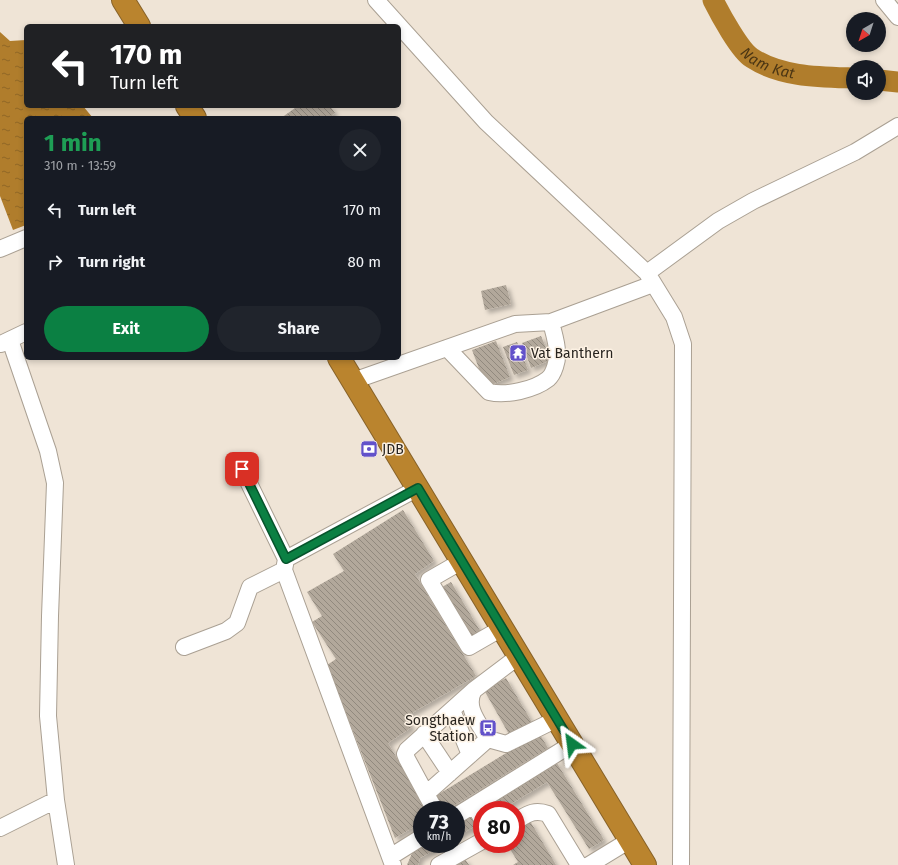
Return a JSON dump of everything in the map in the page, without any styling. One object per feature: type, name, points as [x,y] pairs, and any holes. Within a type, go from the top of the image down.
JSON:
[{"type":"highway","points":[[123,0],[138,24]]},
{"type":"highway","points":[[340,360],[645,865]]},
{"type":"street","points":[[376,0],[398,24]]},
{"type":"street","points":[[884,0],[898,17]]},
{"type":"street","points":[[401,28],[486,122],[650,278],[674,317],[682,344],[681,865]]},
{"type":"street","points":[[353,381],[515,324],[551,322],[650,278],[718,221],[753,201],[855,152],[897,127]]},
{"type":"street","points":[[0,249],[24,239]]},
{"type":"street","points":[[447,348],[488,392],[498,394],[524,390],[549,378],[554,368],[557,353],[551,322]]},
{"type":"street","points":[[24,333],[5,342],[48,451],[55,483],[48,716],[56,800],[66,865]]},
{"type":"street","points":[[242,469],[285,564],[391,861],[413,844]]},
{"type":"street","points":[[184,647],[226,631],[237,623],[241,616],[250,587],[285,564],[418,488]]},
{"type":"street","points":[[462,561],[428,580],[469,647],[502,628]]},
{"type":"street","points":[[430,801],[405,754],[407,750],[474,690],[519,656]]},
{"type":"street","points":[[474,690],[470,696],[470,706],[488,739],[506,744],[557,719]]},
{"type":"street","points":[[452,710],[470,755]]},
{"type":"street","points":[[424,734],[450,773]]},
{"type":"street","points":[[426,794],[488,739]]},
{"type":"street","points":[[493,801],[572,744]]},
{"type":"street","points":[[0,828],[56,800]]},
{"type":"street","points":[[525,816],[532,812],[540,811],[548,814],[579,865]]},
{"type":"street","points":[[589,865],[630,840]]},
{"type":"street","points":[[439,865],[473,846]]},
{"type":"water","points":[[0,32],[10,41],[24,40],[24,108],[85,108],[91,116],[24,116],[24,226],[13,230],[0,196]]},
{"type":"building","points":[[295,108],[331,108],[335,113],[331,116],[284,116]]},
{"type":"building","points":[[506,285],[511,304],[485,310],[481,291]]},
{"type":"building","points":[[541,336],[551,360],[531,368],[522,343]]},
{"type":"building","points":[[496,341],[510,377],[486,387],[472,350]]},
{"type":"building","points":[[517,342],[528,370],[514,375],[503,347]]},
{"type":"building","points":[[403,510],[434,561],[415,574],[476,676],[405,717],[412,727],[388,743],[422,801],[413,801],[413,827],[395,838],[327,665],[336,659],[312,622],[322,616],[307,592],[344,571],[333,554]]},
{"type":"building","points":[[451,582],[482,634],[473,639],[442,587]]},
{"type":"building","points":[[506,678],[533,724],[510,736],[484,690]]},
{"type":"building","points":[[539,733],[548,748],[462,801],[436,801],[434,797]]},
{"type":"building","points":[[555,760],[604,840],[589,849],[547,782],[516,801],[488,801]]},
{"type":"building","points":[[470,815],[473,819],[473,827],[465,832],[465,818]]},
{"type":"building","points":[[530,821],[556,865],[513,865],[518,862],[512,853],[525,853],[525,824]]},
{"type":"building","points":[[413,851],[413,853],[429,853],[420,858],[418,865],[407,865]]},
{"type":"building","points":[[465,859],[469,865],[455,865]]},
{"type":"waterway","name":"Nam Kat","points":[[713,0],[736,40],[752,58],[775,69],[801,75],[846,78]]},
{"type":"waterway","name":"Nam Kat","points":[[886,81],[898,82]]},
{"type":"place","name":"Vat Banthern","points":[[518,353]]},
{"type":"place","name":"JDB","points":[[369,449]]},
{"type":"place","name":"Songthaew Station","points":[[488,728]]},
{"type":"route","points":[[242,469],[286,559],[418,488],[572,744]]}]
